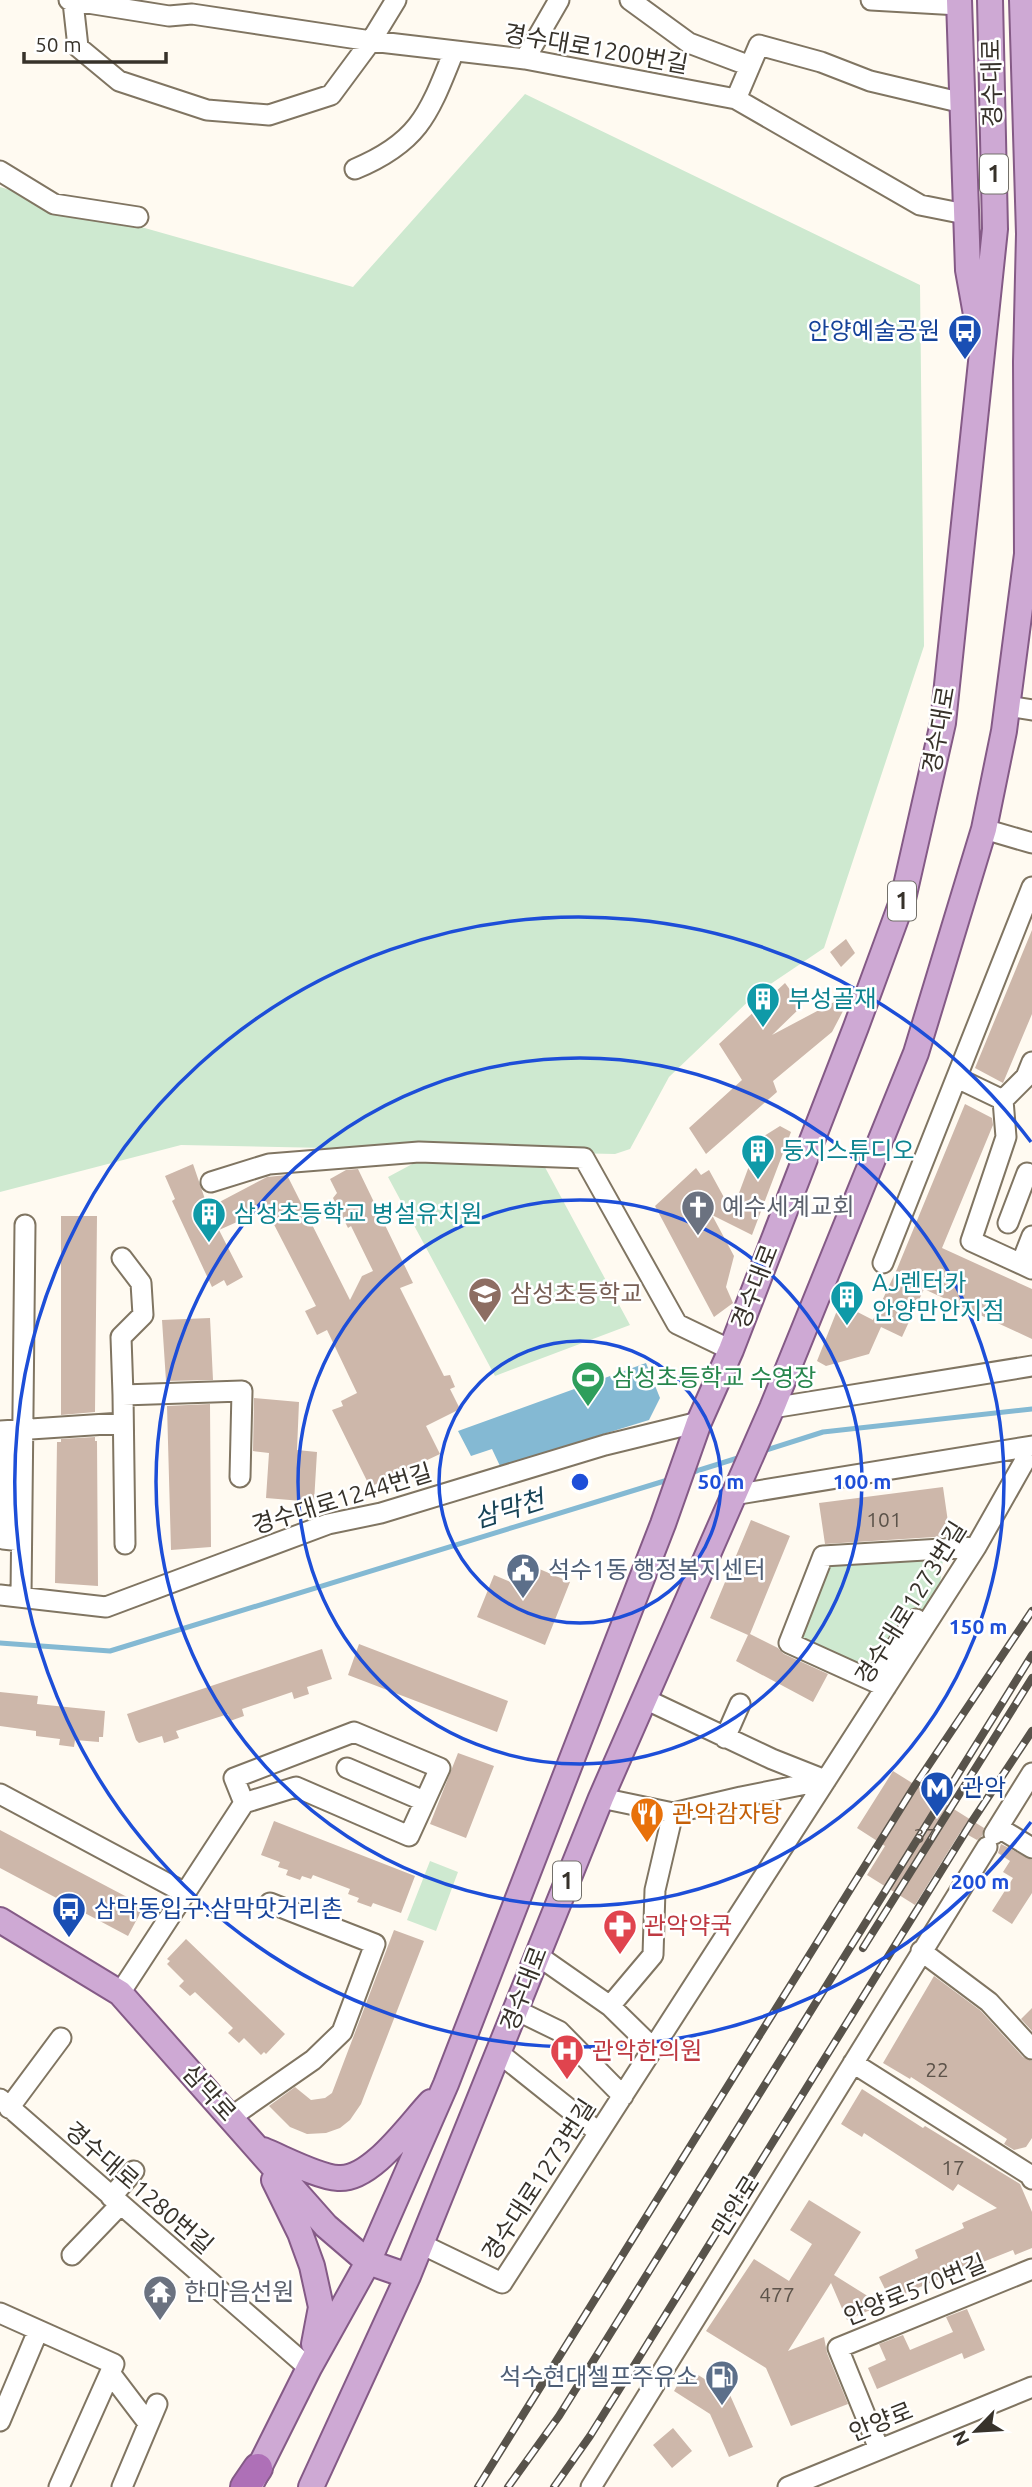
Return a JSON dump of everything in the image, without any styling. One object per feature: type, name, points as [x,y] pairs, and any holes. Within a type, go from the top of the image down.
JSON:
[{"type":"main road","name":"경수대로","points":[[251,2481],[368,2262],[446,2084],[663,1524],[699,1422],[731,1350],[856,1027],[902,899],[943,723],[995,229],[990,0]]},
{"type":"main road","name":"경수대로","points":[[769,1415],[916,1053],[984,829],[1008,706],[1023,659],[1027,554],[1029,234],[1022,0]]},
{"type":"main road","points":[[959,3],[968,270],[982,348]]},
{"type":"main road","points":[[1026,418],[1032,394]]},
{"type":"main road","name":"1","points":[[735,1492],[769,1415]]},
{"type":"main road","name":"경수대로","points":[[311,2487],[408,2276],[601,1798],[735,1492]]},
{"type":"main road","name":"삼막로","points":[[0,1920],[120,1993],[326,2227],[368,2262],[408,2276]]},
{"type":"main road","points":[[259,2148],[322,2174],[338,2178],[352,2177],[365,2171],[382,2156],[446,2084]]},
{"type":"main road","points":[[259,2148],[300,2233],[315,2280],[321,2307],[309,2368]]},
{"type":"street","points":[[71,1],[78,47],[119,81],[207,110],[270,115],[331,95],[371,41],[396,0]]},
{"type":"street","points":[[525,59],[559,0]]},
{"type":"street","points":[[630,0],[690,43],[750,66]]},
{"type":"street","points":[[871,0],[959,3]]},
{"type":"street","name":"경수대로1200번길","points":[[71,1],[169,16],[195,7],[371,41],[525,59],[736,99],[920,205],[965,214]]},
{"type":"street","points":[[736,99],[759,45],[821,62],[870,81],[963,103]]},
{"type":"street","points":[[355,169],[380,159],[405,141],[423,121],[454,51]]},
{"type":"street","points":[[0,171],[54,204],[138,217]]},
{"type":"street","points":[[1008,706],[1032,710]]},
{"type":"street","points":[[984,829],[1032,843]]},
{"type":"street","points":[[883,1263],[1032,887]]},
{"type":"street","points":[[1032,1062],[1026,1077],[1003,1100],[1006,1137],[971,1241],[1026,1266],[1032,1236]]},
{"type":"street","points":[[957,1078],[1003,1100]]},
{"type":"street","points":[[211,1182],[269,1164],[405,1153],[584,1158],[677,1324],[731,1350]]},
{"type":"street","points":[[998,1161],[1030,1174],[1007,1223]]},
{"type":"street","points":[[21,1596],[25,1225]]},
{"type":"street","points":[[122,1258],[141,1283],[143,1315],[121,1338],[125,1544]]},
{"type":"street","points":[[769,1415],[1032,1366]]},
{"type":"street","points":[[123,1395],[242,1391],[240,1477]]},
{"type":"street","name":"경수대로1244번길","points":[[0,1595],[106,1607],[328,1524],[381,1513],[606,1445],[699,1422]]},
{"type":"street","points":[[0,1431],[22,1439],[122,1423]]},
{"type":"street","points":[[735,1492],[1032,1447]]},
{"type":"street","name":"경수대로1273번길","points":[[421,2244],[502,2283],[826,1780],[879,1683],[976,1547],[1032,1447]]},
{"type":"street","points":[[940,1585],[879,1683],[789,1643],[824,1556],[976,1547]]},
{"type":"street","points":[[645,1699],[725,1738],[826,1780]]},
{"type":"street","points":[[725,1738],[740,1704]]},
{"type":"street","points":[[120,1993],[244,1803],[296,1787],[409,1836],[440,1768],[355,1732],[234,1777],[244,1803]]},
{"type":"street","points":[[286,1758],[296,1787]]},
{"type":"street","points":[[347,1768],[424,1801]]},
{"type":"street","name":"만안로","points":[[591,2487],[1032,1773]]},
{"type":"street","points":[[601,1798],[673,1813],[826,1780]]},
{"type":"street","points":[[0,1794],[185,1893]]},
{"type":"street","points":[[610,2006],[653,1955],[655,1890],[673,1813]]},
{"type":"street","points":[[993,1836],[1032,1849]]},
{"type":"street","points":[[231,2118],[313,2060],[342,2032],[375,1944],[270,1903]]},
{"type":"street","points":[[921,1951],[989,2002],[1032,2049]]},
{"type":"street","points":[[537,1955],[610,2006],[653,2048]]},
{"type":"street","points":[[516,2010],[559,2031],[623,2096]]},
{"type":"street","points":[[4,2104],[61,2038]]},
{"type":"street","points":[[499,2053],[598,2132]]},
{"type":"street","points":[[853,2063],[1032,2175]]},
{"type":"street","name":"경수대로1280번길","points":[[4,2104],[309,2368]]},
{"type":"street","points":[[72,2255],[116,2201],[134,2171]]},
{"type":"street","name":"안양로570번길","points":[[878,2449],[838,2348],[1032,2269]]},
{"type":"street","points":[[0,2312],[114,2364],[59,2487]]},
{"type":"street","points":[[0,2421],[38,2331]]},
{"type":"street","points":[[110,2374],[148,2423]]},
{"type":"street","name":"안양로","points":[[788,2487],[1032,2386]]},
{"type":"street","points":[[122,2487],[157,2404]]},
{"type":"green space","points":[[525,94],[920,285],[924,646],[824,948],[757,993],[669,1077],[630,1149],[615,1154],[181,1145],[0,1192],[0,187],[353,287]]},
{"type":"green space","points":[[431,1154],[540,1158],[630,1325],[495,1376],[388,1177]]},
{"type":"green space","points":[[944,1551],[940,1585],[871,1680],[789,1643],[823,1556]]},
{"type":"green space","points":[[430,1861],[458,1872],[436,1931],[407,1920]]},
{"type":"water","name":"삼성초등학교 수영장","points":[[646,1363],[660,1398],[649,1420],[500,1466],[492,1449],[471,1456],[458,1431]]},
{"type":"building","points":[[1032,930],[1032,1014],[1003,1083],[975,1068]]},
{"type":"building","points":[[846,939],[855,953],[841,967],[830,952]]},
{"type":"building","points":[[785,983],[802,1006],[772,1035],[853,992],[832,1032],[773,1081],[777,1092],[706,1154],[689,1128],[742,1080],[719,1044]]},
{"type":"building","points":[[965,1104],[992,1118],[993,1125],[942,1248],[1032,1289],[1032,1339],[924,1289],[902,1337],[881,1327],[869,1354],[826,1366],[817,1361],[840,1303],[873,1320]]},
{"type":"building","name":"예수세계교회","points":[[780,1126],[791,1132],[752,1235],[712,1215],[734,1256],[726,1287],[733,1303],[714,1317],[655,1206],[696,1168],[701,1175],[709,1170],[732,1212],[759,1139]]},
{"type":"building","points":[[193,1164],[208,1208],[267,1177],[287,1175],[350,1300],[362,1276],[373,1271],[351,1226],[348,1228],[333,1198],[337,1193],[330,1179],[346,1170],[358,1169],[413,1283],[400,1288],[444,1376],[450,1375],[455,1387],[450,1389],[460,1409],[426,1426],[440,1454],[370,1487],[332,1410],[343,1406],[341,1401],[357,1393],[327,1330],[317,1335],[305,1311],[316,1306],[266,1209],[219,1230],[243,1277],[227,1286],[224,1280],[212,1287],[172,1201],[175,1199],[165,1176]]},
{"type":"building","points":[[61,1216],[97,1216],[95,1412],[61,1415]]},
{"type":"building","points":[[210,1318],[213,1380],[166,1381],[162,1320]]},
{"type":"building","points":[[254,1398],[299,1402],[297,1450],[317,1452],[314,1502],[266,1498],[269,1453],[253,1451]]},
{"type":"building","points":[[210,1404],[211,1547],[171,1550],[167,1406]]},
{"type":"building","points":[[95,1437],[98,1586],[55,1583],[57,1442],[61,1442],[61,1439]]},
{"type":"building","points":[[943,1487],[950,1536],[825,1544],[819,1503]]},
{"type":"building","points":[[751,1520],[790,1536],[750,1634],[778,1648],[784,1654],[828,1674],[813,1702],[736,1661],[748,1635],[710,1618]]},
{"type":"building","name":"석수1동 행정복지센터","points":[[537,1568],[570,1582],[545,1645],[477,1617],[494,1575],[513,1583],[518,1571],[533,1577]]},
{"type":"building","points":[[359,1644],[508,1701],[497,1732],[348,1675]]},
{"type":"building","points":[[322,1649],[332,1679],[307,1687],[309,1694],[294,1699],[292,1692],[242,1709],[244,1716],[230,1721],[228,1714],[176,1731],[179,1738],[164,1743],[162,1736],[139,1743],[136,1740],[127,1714]]},
{"type":"building","points":[[0,1692],[38,1696],[37,1704],[105,1711],[103,1737],[99,1737],[99,1742],[75,1740],[74,1747],[59,1745],[60,1739],[36,1736],[36,1731],[0,1726]]},
{"type":"building","points":[[458,1753],[494,1766],[466,1838],[430,1824]]},
{"type":"building","points":[[893,1771],[984,1828],[982,1836],[977,1840],[961,1831],[915,1905],[867,1875],[885,1846],[857,1828]]},
{"type":"building","points":[[274,1821],[415,1876],[401,1913],[373,1903],[371,1907],[357,1902],[359,1898],[348,1894],[350,1889],[313,1875],[311,1879],[302,1876],[300,1880],[286,1875],[288,1870],[278,1867],[280,1862],[261,1855]]},
{"type":"building","points":[[0,1830],[144,1906],[128,1936],[0,1868]]},
{"type":"building","points":[[1001,1844],[1032,1860],[1032,1893],[1012,1924],[992,1911],[1013,1878],[1003,1872],[1010,1861],[998,1853]]},
{"type":"building","points":[[394,1930],[424,1941],[361,2104],[350,2120],[340,2128],[326,2133],[307,2134],[290,2127],[269,2106],[295,2087],[311,2100],[325,2098],[332,2093]]},
{"type":"building","points":[[186,1939],[285,2034],[266,2054],[264,2052],[261,2055],[244,2038],[239,2043],[228,2033],[233,2028],[195,1992],[190,1996],[179,1986],[184,1981],[167,1964],[170,1961],[167,1959]]},
{"type":"building","points":[[934,1976],[981,2011],[1023,2057],[1032,2061],[1032,2138],[1026,2147],[1014,2150],[1004,2144],[1007,2139],[911,2077],[910,2079],[883,2063]]},
{"type":"building","points":[[1032,2008],[1032,2031],[1021,2019]]},
{"type":"building","points":[[862,2089],[1020,2184],[1032,2212],[1032,2248],[1015,2255],[1013,2250],[891,2301],[879,2277],[918,2258],[915,2250],[964,2228],[962,2223],[997,2208],[958,2184],[953,2191],[864,2133],[862,2137],[841,2124]]},
{"type":"building","points":[[809,2200],[861,2232],[834,2275],[882,2305],[847,2320],[831,2283],[788,2351],[824,2337],[827,2353],[848,2404],[791,2426],[766,2368],[706,2331],[754,2259],[789,2281],[812,2244],[790,2230]]},
{"type":"building","points":[[967,2309],[985,2350],[964,2359],[962,2353],[877,2389],[868,2368],[886,2360],[879,2344],[903,2335],[910,2350],[953,2332],[946,2317]]},
{"type":"building","points":[[687,2368],[730,2395],[753,2447],[729,2457],[710,2414],[674,2391]]},
{"type":"building","points":[[673,2428],[692,2451],[672,2468],[653,2445]]},
{"type":"waterway","name":"삼막천","points":[[760,1452],[823,1432],[1032,1409]]},
{"type":"waterway","name":"삼막천","points":[[690,1473],[741,1457]]},
{"type":"waterway","name":"삼막천","points":[[0,1643],[110,1651],[671,1479]]},
{"type":"railway","points":[[478,2487],[914,1787],[1032,1611]]},
{"type":"railway","points":[[508,2487],[559,2416],[1032,1655]]},
{"type":"railway","points":[[863,1948],[1032,1678]]},
{"type":"railway","points":[[554,2487],[590,2436],[971,1823],[1032,1731]]},
{"type":"place","name":"안양예술공원","points":[[965,361]]},
{"type":"place","name":"부성골재","points":[[763,1029]]},
{"type":"place","name":"둥지스튜디오","points":[[758,1181]]},
{"type":"place","name":"예수세계교회","points":[[698,1237]]},
{"type":"place","name":"삼성초등학교 병설유치원","points":[[209,1244]]},
{"type":"place","name":"삼성초등학교","points":[[485,1324]]},
{"type":"place","name":"AJ렌터카 안양만안지점","points":[[847,1327]]},
{"type":"place","name":"삼성초등학교 수영장","points":[[588,1408]]},
{"type":"place","name":"석수1동 행정복지센터","points":[[523,1600]]},
{"type":"place","name":"관악","points":[[937,1818]]},
{"type":"place","name":"관악감자탕","points":[[647,1844]]},
{"type":"place","name":"삼막동입구.삼막맛거리촌","points":[[69,1939]]},
{"type":"place","name":"관악약국","points":[[620,1956]]},
{"type":"place","name":"관악한의원","points":[[567,2081]]},
{"type":"place","name":"한마음선원","points":[[160,2322]]},
{"type":"place","name":"석수현대셀프주유소","points":[[722,2407]]}]
